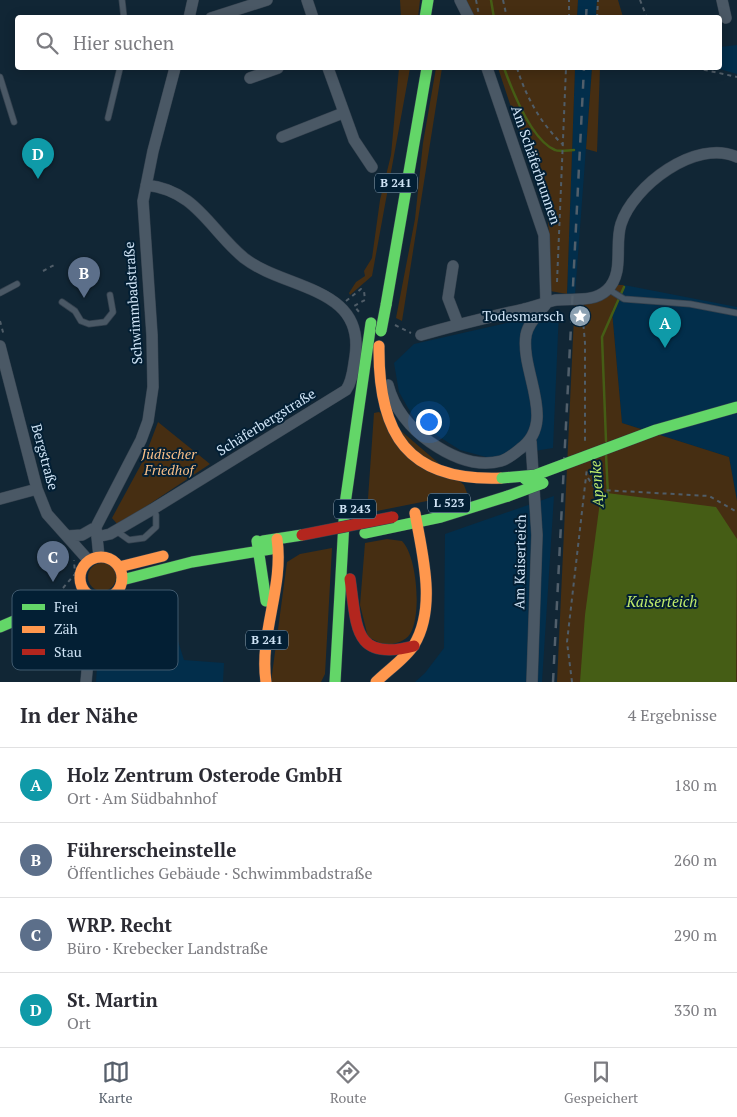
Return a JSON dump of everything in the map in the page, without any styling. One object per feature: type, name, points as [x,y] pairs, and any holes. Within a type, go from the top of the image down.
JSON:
[{"type":"main road","name":"B 241","points":[[327,682],[336,651],[345,504],[371,323],[416,70]]},
{"type":"main road","name":"B 241","points":[[427,70],[379,346],[380,389],[383,404],[391,427],[404,446],[422,462],[444,474],[505,487],[672,434],[737,417]]},
{"type":"main road","name":"B 243","points":[[348,663],[350,579],[356,507],[379,346]]},
{"type":"main road","name":"B 241","points":[[416,518],[505,487],[656,429],[737,407]]},
{"type":"main road","points":[[376,682],[414,646],[419,638],[424,612],[421,550],[416,518]]},
{"type":"main road","name":"L 523","points":[[395,524],[416,518]]},
{"type":"main road","points":[[119,567],[178,554],[278,544],[395,524],[421,550]]},
{"type":"main road","name":"B 241","points":[[266,682],[263,661],[280,559],[278,544]]},
{"type":"main road","points":[[122,580],[150,570],[258,546]]},
{"type":"main road","points":[[258,546],[267,596],[258,661],[260,682]]},
{"type":"main road","points":[[86,590],[81,583],[82,571],[94,559],[110,559],[119,567],[122,580],[118,590]]},
{"type":"main road","points":[[350,579],[359,634],[363,642],[370,647],[383,651],[414,646]]},
{"type":"main road","points":[[68,590],[81,583]]},
{"type":"main road","points":[[0,627],[12,622]]},
{"type":"main road","points":[[335,682],[336,651]]},
{"type":"street","points":[[189,15],[193,0]]},
{"type":"street","points":[[220,15],[267,0]]},
{"type":"street","points":[[308,0],[312,15]]},
{"type":"street","points":[[460,0],[467,15]]},
{"type":"street","points":[[722,0],[726,18]]},
{"type":"street","name":"Schwimmbadstraße","points":[[96,532],[141,440],[148,421],[153,388],[152,335],[143,221],[146,185],[175,70]]},
{"type":"street","points":[[250,78],[272,70]]},
{"type":"street","points":[[329,70],[354,140],[372,168]]},
{"type":"street","name":"Am Schäferbrunnen","points":[[488,70],[544,235],[544,262],[550,302]]},
{"type":"street","points":[[282,137],[343,113]]},
{"type":"street","points":[[421,335],[550,302],[582,299],[612,292],[617,273],[618,232],[629,207],[643,190],[688,157],[712,152],[737,158]]},
{"type":"street","name":"Schäferbergstraße","points":[[96,532],[115,530],[153,509],[346,390],[351,380],[356,344],[353,325],[341,305],[246,259],[226,241],[199,208],[185,198],[146,185]]},
{"type":"street","points":[[453,266],[448,298],[458,324]]},
{"type":"street","name":"Am Kaiserteich","points":[[532,682],[537,535],[531,442],[536,428],[537,412],[525,349],[526,334],[531,324],[550,302]]},
{"type":"street","name":"Bergstraße","points":[[0,346],[37,489],[47,514],[67,536],[94,559]]},
{"type":"street","points":[[388,385],[397,409],[426,440],[443,451],[462,459],[495,462],[506,459],[531,442]]},
{"type":"street","points":[[0,499],[37,489]]},
{"type":"street","points":[[67,536],[96,532],[94,559]]},
{"type":"lane","points":[[122,0],[124,15]]},
{"type":"lane","points":[[108,118],[120,70]]},
{"type":"lane","points":[[0,77],[14,122]]},
{"type":"lane","points":[[0,293],[17,284]]},
{"type":"lane","points":[[612,292],[624,299],[690,304],[737,313]]},
{"type":"lane","points":[[62,302],[75,310],[81,321],[89,324],[105,322],[113,312],[110,295]]},
{"type":"lane","points":[[115,530],[122,537],[129,540],[144,538],[156,527],[156,515],[153,509]]},
{"type":"path","points":[[476,0],[478,15]]},
{"type":"path","points":[[503,0],[506,15]]},
{"type":"path","points":[[569,15],[570,0]]},
{"type":"path","points":[[597,15],[598,0]]},
{"type":"path","points":[[640,0],[646,15]]},
{"type":"path","points":[[518,70],[524,91],[540,118],[563,145]]},
{"type":"path","points":[[550,302],[563,160],[566,70]]},
{"type":"path","points":[[705,70],[737,77]]},
{"type":"path","points":[[43,271],[54,265]]},
{"type":"path","points":[[582,299],[585,343],[585,442]]},
{"type":"path","points":[[572,682],[567,642],[588,478],[586,460]]},
{"type":"path","points":[[588,478],[594,487],[602,490],[708,496],[737,512]]},
{"type":"shaded area","points":[[578,0],[597,0],[596,15],[577,15]]},
{"type":"shaded area","points":[[737,45],[737,74],[722,70],[722,47]]},
{"type":"shaded area","points":[[575,70],[592,70],[575,295],[567,294]]},
{"type":"shaded area","points":[[624,285],[737,307],[737,501],[729,457],[622,423],[612,311]]},
{"type":"shaded area","points":[[559,311],[553,448],[490,458],[460,450],[416,422],[399,392],[394,363],[414,344]]},
{"type":"shaded area","points":[[554,496],[542,682],[415,682],[425,673],[444,648],[445,534]]},
{"type":"shaded area","points":[[178,641],[184,660],[224,663],[223,682],[96,682],[97,670],[178,670]]},
{"type":"green space","points":[[400,0],[420,0],[418,15],[401,15]]},
{"type":"green space","points":[[466,0],[578,0],[577,15],[470,15]]},
{"type":"green space","points":[[597,0],[618,0],[622,15],[596,15]]},
{"type":"green space","points":[[399,70],[410,70],[372,276],[350,295],[349,293],[356,282],[365,276],[364,271],[372,258],[380,200],[391,155]]},
{"type":"green space","points":[[436,70],[442,70],[402,321],[396,318],[415,219],[423,143]]},
{"type":"green space","points":[[499,70],[575,70],[567,294],[550,291],[550,240],[547,215]]},
{"type":"green space","points":[[592,70],[600,70],[597,152],[586,149]]},
{"type":"green space","points":[[609,285],[624,285],[612,311],[622,423],[729,457],[737,501],[737,682],[557,682],[575,295],[597,293]]},
{"type":"green space","points":[[379,412],[464,485],[467,493],[367,513],[374,413]]},
{"type":"green space","name":"Jüdischer Friedhof","points":[[158,422],[210,464],[118,525],[112,518],[144,459]]},
{"type":"green space","points":[[387,539],[402,541],[407,549],[414,572],[417,600],[414,625],[408,637],[403,641],[386,646],[368,637],[360,605],[365,543]]},
{"type":"green space","points":[[332,548],[325,674],[321,682],[271,682],[287,562],[300,554]]},
{"type":"green space","points":[[97,564],[107,564],[115,572],[115,582],[107,590],[97,590],[89,582],[89,572]]},
{"type":"water","name":"Kaiserteich","points":[[607,493],[716,507],[737,539],[736,682],[580,682],[585,615],[601,494]]},
{"type":"waterway","name":"Apenke","points":[[491,0],[494,15]]},
{"type":"waterway","name":"Apenke","points":[[505,70],[524,114],[538,136],[546,145],[555,150],[574,150]]},
{"type":"waterway","name":"Apenke","points":[[606,441],[602,337],[624,287]]},
{"type":"waterway","name":"Apenke","points":[[606,454],[608,496]]},
{"type":"railway","points":[[586,15],[587,0]]},
{"type":"railway","points":[[553,682],[584,70]]},
{"type":"traffic: fast","points":[[426,15],[428,0]]},
{"type":"traffic: fast","points":[[386,305],[427,70]]},
{"type":"traffic: fast","points":[[381,331],[386,305]]},
{"type":"traffic: fast","points":[[335,682],[345,504],[371,323]]},
{"type":"traffic: fast","points":[[525,479],[656,430],[737,407]]},
{"type":"traffic: fast","points":[[502,478],[537,475]]},
{"type":"traffic: fast","points":[[508,496],[543,483]]},
{"type":"traffic: fast","points":[[365,533],[441,517],[508,496]]},
{"type":"traffic: fast","points":[[263,541],[302,535]]},
{"type":"traffic: fast","points":[[257,541],[266,601]]},
{"type":"traffic: fast","points":[[122,580],[192,562],[271,549]]},
{"type":"traffic: fast","points":[[0,627],[12,622]]},
{"type":"traffic: slow","points":[[379,346],[380,377],[384,404],[392,427],[404,446],[421,461],[443,471],[469,477],[502,478]]},
{"type":"traffic: slow","points":[[376,682],[401,660],[414,645],[421,630],[425,614],[426,580],[415,513]]},
{"type":"traffic: slow","points":[[266,682],[266,646],[277,575],[277,539]]},
{"type":"traffic: slow","points":[[119,567],[163,556]]},
{"type":"traffic: slow","points":[[84,590],[80,578],[82,570],[86,563],[93,559],[101,557],[113,561],[118,566],[122,578]]},
{"type":"traffic: slow","points":[[118,590],[122,578]]},
{"type":"traffic: jam","points":[[302,535],[393,517]]},
{"type":"traffic: jam","points":[[350,579],[357,626],[369,644],[379,649],[394,650],[414,646]]},
{"type":"place","name":"St. Martin","points":[[38,179]]},
{"type":"place","name":"Führerscheinstelle","points":[[84,298]]},
{"type":"place","name":"Todesmarsch","points":[[580,316]]},
{"type":"place","name":"Holz Zentrum Osterode GmbH","points":[[665,348]]},
{"type":"place","name":"WRP. Recht","points":[[53,582]]}]
